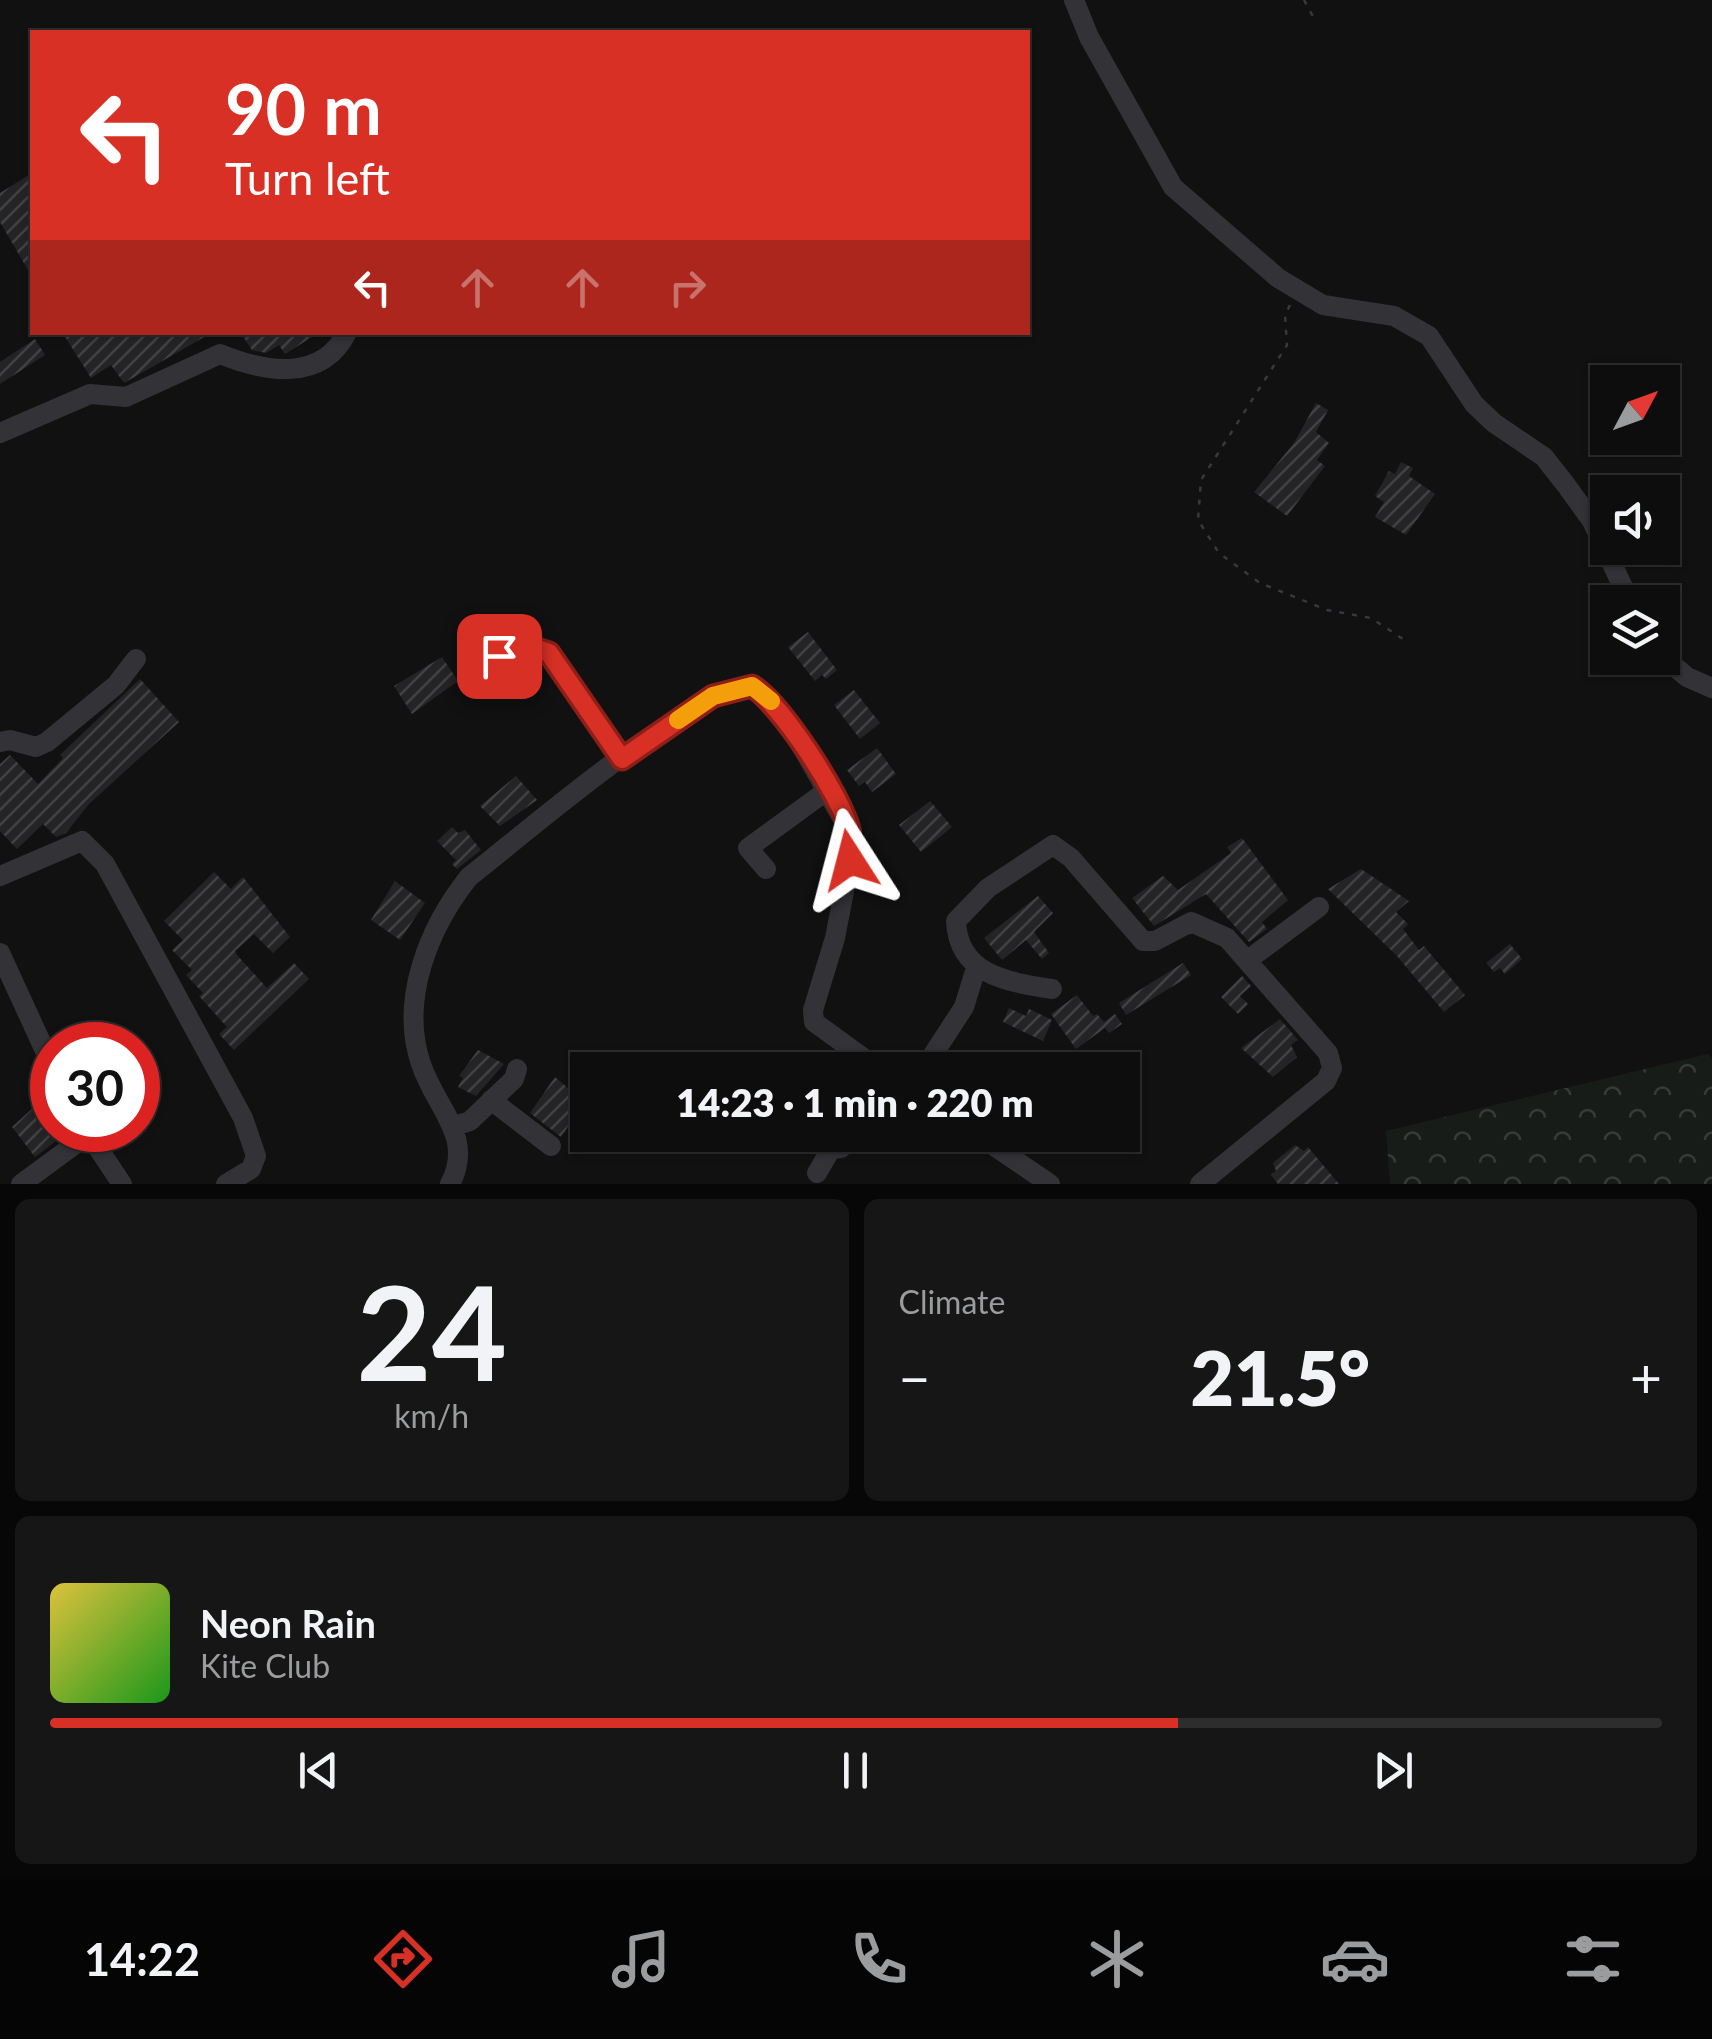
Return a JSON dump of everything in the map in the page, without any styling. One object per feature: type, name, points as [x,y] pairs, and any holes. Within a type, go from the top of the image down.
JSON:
[{"type":"street","points":[[1074,0],[1089,36],[1173,187],[1298,290],[1322,305],[1394,316],[1429,336],[1474,404],[1494,423],[1544,457],[1566,485],[1592,521],[1622,585]]},
{"type":"street","points":[[0,433],[90,394],[126,397],[220,354],[263,370],[317,364],[339,349],[346,335]]},
{"type":"street","points":[[499,656],[526,645],[549,653],[622,759]]},
{"type":"street","points":[[0,742],[10,740],[36,747],[47,742],[116,685],[136,659]]},
{"type":"street","points":[[1680,671],[1712,688]]},
{"type":"street","points":[[450,1184],[461,1164],[452,1127],[420,1062],[415,1033],[418,981],[434,932],[449,902],[469,877],[622,759],[713,696],[752,686],[782,712],[849,830],[850,860],[835,938],[813,1010],[814,1022],[855,1052]]},
{"type":"street","points":[[766,869],[748,848],[829,789]]},
{"type":"street","points":[[0,876],[62,846],[82,841],[91,846],[243,1118],[256,1156],[251,1169],[234,1182]]},
{"type":"street","points":[[1052,988],[1012,983],[976,968],[956,932],[956,921],[988,888],[1053,845],[1071,858],[1144,941],[1155,941],[1191,922],[1227,938],[1294,1009],[1328,1054],[1332,1068],[1326,1081],[1200,1184]]},
{"type":"street","points":[[1248,960],[1318,907]]},
{"type":"street","points":[[0,954],[32,1022]]},
{"type":"street","points":[[935,1052],[964,1007],[976,968]]},
{"type":"street","points":[[452,1127],[470,1121],[518,1069]]},
{"type":"street","points":[[492,1100],[550,1146]]},
{"type":"street","points":[[21,1184],[62,1152]]},
{"type":"street","points":[[101,1152],[122,1184]]},
{"type":"street","points":[[817,1173],[829,1152]]},
{"type":"street","points":[[1001,1152],[1042,1182]]},
{"type":"path","points":[[1304,0],[1316,22]]},
{"type":"path","points":[[1298,290],[1285,314],[1286,345],[1201,480],[1198,520],[1219,553],[1260,583],[1328,610],[1371,618],[1409,643]]},
{"type":"green space","points":[[1708,1054],[1712,1058],[1712,1184],[1390,1184],[1386,1131]]},
{"type":"building","points":[[30,174],[30,274],[0,222],[0,193]]},
{"type":"building","points":[[64,335],[208,335],[124,383],[111,365],[91,378]]},
{"type":"building","points":[[242,335],[315,335],[285,354],[279,345],[266,353],[252,350]]},
{"type":"building","points":[[35,339],[45,355],[0,384],[0,362]]},
{"type":"building","points":[[1316,403],[1328,410],[1316,432],[1329,443],[1317,460],[1325,466],[1287,516],[1254,492],[1294,443]]},
{"type":"building","points":[[1401,462],[1413,468],[1409,476],[1435,494],[1406,535],[1375,517],[1384,502],[1375,496],[1389,471],[1395,474]]},
{"type":"building","points":[[808,632],[837,670],[826,679],[822,675],[815,681],[788,647]]},
{"type":"building","points":[[442,657],[458,681],[412,714],[394,686]]},
{"type":"building","points":[[140,679],[179,722],[89,804],[66,833],[56,837],[43,824],[17,849],[0,831],[0,764],[10,755],[38,784],[63,758],[60,755]]},
{"type":"building","points":[[854,690],[880,723],[860,739],[834,705]]},
{"type":"building","points":[[877,748],[896,774],[872,792],[865,782],[859,786],[847,770]]},
{"type":"building","points":[[516,776],[537,800],[500,826],[480,806]]},
{"type":"building","points":[[930,801],[952,827],[921,852],[899,825]]},
{"type":"building","points":[[452,827],[458,833],[465,830],[481,850],[457,869],[452,864],[456,860],[437,841]]},
{"type":"building","points":[[1242,838],[1288,900],[1262,922],[1267,929],[1249,942],[1206,894],[1154,926],[1132,898],[1163,876],[1178,890],[1231,853],[1227,847]]},
{"type":"building","points":[[1361,869],[1409,901],[1396,912],[1408,924],[1403,929],[1419,950],[1424,946],[1465,995],[1444,1012],[1397,956],[1328,889]]},
{"type":"building","points":[[214,872],[231,889],[243,877],[290,937],[273,953],[254,934],[235,951],[237,955],[267,988],[294,963],[309,979],[234,1050],[219,1034],[227,1027],[186,975],[192,970],[172,950],[183,940],[164,921]]},
{"type":"building","points":[[395,881],[425,903],[400,940],[371,920]]},
{"type":"building","points":[[1038,896],[1053,913],[1034,932],[1049,953],[1042,959],[1026,940],[1002,960],[984,938]]},
{"type":"building","points":[[1510,944],[1522,959],[1505,974],[1500,968],[1494,972],[1486,963]]},
{"type":"building","points":[[1183,963],[1191,975],[1126,1015],[1119,1003]]},
{"type":"building","points":[[1242,976],[1251,986],[1240,996],[1248,1004],[1238,1014],[1221,997]]},
{"type":"building","points":[[1077,995],[1093,1016],[1097,1014],[1104,1022],[1115,1014],[1122,1024],[1109,1033],[1105,1028],[1076,1049],[1051,1014]]},
{"type":"building","points":[[1009,1008],[1026,1016],[1029,1009],[1052,1020],[1043,1041],[1003,1022]]},
{"type":"building","points":[[1280,1019],[1298,1040],[1291,1045],[1297,1057],[1273,1077],[1241,1048]]},
{"type":"building","points":[[478,1050],[504,1064],[476,1096],[458,1087],[463,1078],[459,1076]]},
{"type":"building","points":[[555,1077],[570,1090],[570,1124],[561,1137],[530,1113]]},
{"type":"building","points":[[30,1111],[30,1150],[12,1127]]},
{"type":"building","points":[[1295,1145],[1304,1151],[1308,1147],[1339,1184],[1278,1184],[1271,1175],[1276,1171],[1273,1163]]},
{"type":"slow traffic","points":[[678,720],[732,688],[752,686],[771,701]]},
{"type":"route","points":[[499,656],[526,645],[549,653],[574,684],[622,759],[713,696],[732,688],[752,686],[767,695],[782,712],[840,807],[849,830],[850,860]]}]
